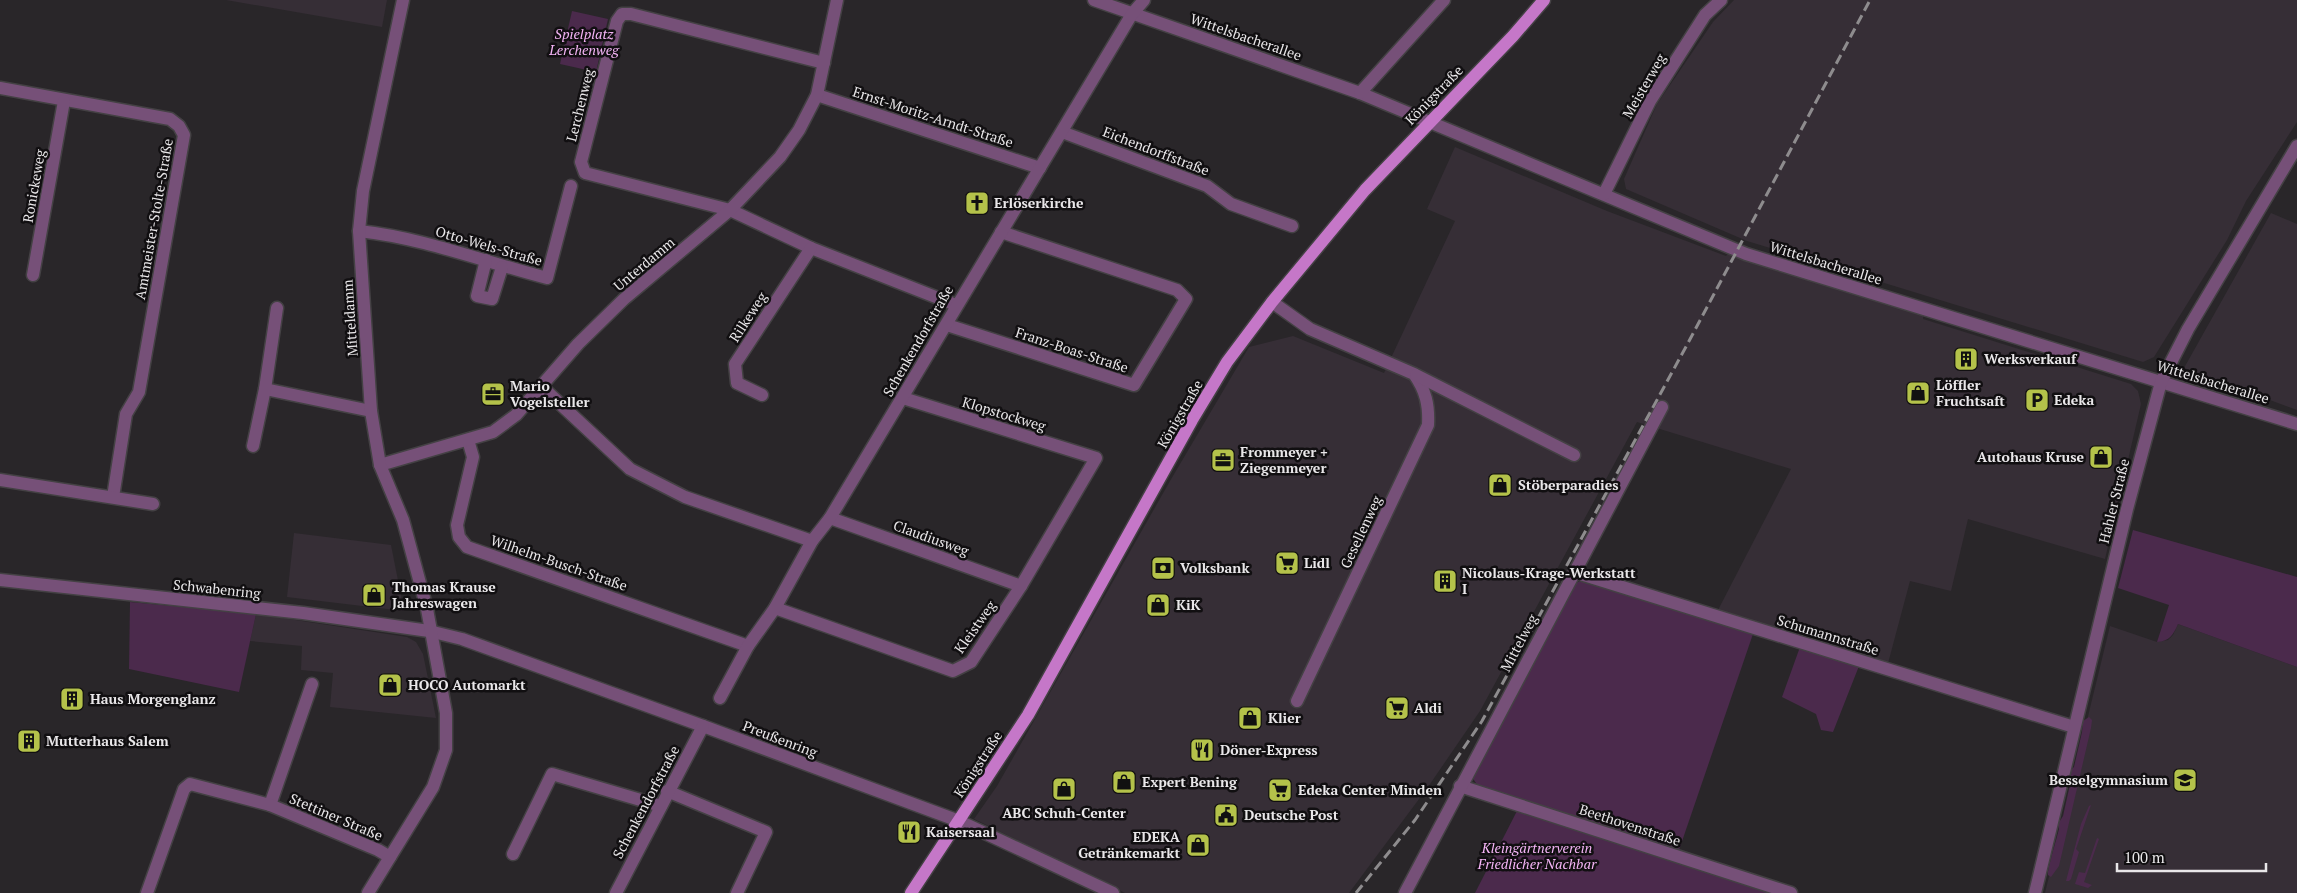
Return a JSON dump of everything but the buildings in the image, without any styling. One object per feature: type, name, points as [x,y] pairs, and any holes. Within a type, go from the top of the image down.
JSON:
[{"type":"main road","name":"Königstraße","points":[[911,893],[1028,715],[1192,420],[1227,362],[1272,302],[1365,190],[1513,36],[1544,0]]},
{"type":"street","name":"Mitteldamm","points":[[368,893],[434,787],[446,750],[446,713],[429,631],[427,608],[403,520],[380,465],[371,411],[359,231],[363,191],[403,0]]},
{"type":"street","name":"Unterdamm","points":[[380,465],[493,432],[516,415],[578,344],[624,299],[730,210],[780,157],[798,130],[817,95],[837,0]]},
{"type":"street","name":"Wittelsbacherallee","points":[[1094,0],[1360,93],[1746,254],[2297,424]]},
{"type":"street","name":"Schenkendorfstraße","points":[[720,698],[748,646],[775,608],[812,541],[830,518],[947,326],[956,305],[1132,14],[1144,0]]},
{"type":"street","points":[[1360,93],[1444,0]]},
{"type":"street","name":"Meisterweg","points":[[1604,194],[1650,102],[1706,15],[1720,0]]},
{"type":"street","name":"Lerchenweg","points":[[730,210],[585,172],[582,168],[581,162],[617,21],[622,14],[631,14],[824,63]]},
{"type":"street","name":"Amtmeister-Stolte-Straße","points":[[0,88],[170,119],[179,126],[184,135],[139,392],[126,414],[113,497]]},
{"type":"street","name":"Ernst-Moritz-Arndt-Straße","points":[[817,95],[1040,168]]},
{"type":"street","name":"Ronickeweg","points":[[33,275],[64,101]]},
{"type":"street","name":"Eichendorffstraße","points":[[1062,132],[1207,186],[1231,204],[1292,226]]},
{"type":"street","name":"Hahler Straße","points":[[2035,893],[2126,509],[2162,382],[2188,329],[2297,146]]},
{"type":"street","name":"Otto-Wels-Straße","points":[[359,231],[453,250],[547,278],[571,186]]},
{"type":"street","points":[[730,210],[811,248],[956,305]]},
{"type":"street","name":"Franz-Boas-Straße","points":[[947,326],[1134,385],[1186,299],[1177,290],[1001,232]]},
{"type":"street","name":"Rilkeweg","points":[[762,395],[737,383],[735,364],[811,248]]},
{"type":"street","points":[[486,260],[477,296],[492,300],[502,266]]},
{"type":"street","points":[[1272,302],[1310,329],[1414,374],[1574,455]]},
{"type":"street","points":[[253,446],[265,389],[277,308]]},
{"type":"street","name":"Gesellenweg","points":[[1297,701],[1428,425],[1429,406],[1423,387],[1414,374]]},
{"type":"street","points":[[542,387],[630,469],[685,497],[812,541]]},
{"type":"street","points":[[265,389],[371,411]]},
{"type":"street","name":"Klopstockweg","points":[[902,398],[1096,458]]},
{"type":"street","name":"Mittelweg","points":[[1405,893],[1662,407]]},
{"type":"street","name":"Wilhelm-Busch-Straße","points":[[468,440],[472,457],[457,525],[459,537],[467,547],[748,646]]},
{"type":"street","name":"Kleistweg","points":[[775,608],[954,671],[970,665],[1021,586],[1096,458]]},
{"type":"street","points":[[0,480],[153,504]]},
{"type":"street","name":"Claudiusweg","points":[[830,518],[1021,586]]},
{"type":"street","name":"Schumannstraße","points":[[1574,572],[2074,727]]},
{"type":"street","name":"Schwabenring","points":[[0,580],[303,613],[429,631]]},
{"type":"street","name":"Preußenring","points":[[429,631],[462,639],[959,821],[1114,893]]},
{"type":"street","name":"Stettiner Straße","points":[[270,805],[312,684]]},
{"type":"street","name":"Schenkendorfstraße","points":[[616,893],[667,791],[703,726]]},
{"type":"street","points":[[514,854],[552,774],[660,806]]},
{"type":"street","name":"Stettiner Straße","points":[[147,893],[184,789],[190,784],[270,805],[378,850],[390,857]]},
{"type":"street","name":"Beethovenstraße","points":[[1460,786],[1791,893]]},
{"type":"street","points":[[667,791],[766,832],[737,893]]},
{"type":"shaded area","points":[[226,0],[387,0],[382,27]]},
{"type":"shaded area","points":[[1734,0],[2297,0],[2297,122],[2246,201],[2227,240],[2154,357],[2143,362],[1747,241],[1626,189],[1624,179],[1657,104],[1713,22]]},
{"type":"shaded area","points":[[1455,147],[1607,211],[1726,256],[1728,254],[1923,315],[1923,319],[2131,384],[2138,391],[2141,404],[2105,559],[1968,519],[1951,591],[1910,581],[1887,667],[1717,612],[1791,469],[1637,422],[1480,711],[1428,787],[1349,893],[1125,893],[974,819],[997,786],[1170,481],[1249,347],[1293,336],[1384,373],[1455,221],[1427,209]]},
{"type":"shaded area","points":[[2271,213],[2297,224],[2297,410],[2184,368]]},
{"type":"shaded area","points":[[294,533],[391,545],[404,611],[287,597]]},
{"type":"shaded area","points":[[256,614],[407,637],[416,642],[423,654],[436,718],[330,707],[333,673],[301,670],[302,646],[250,641]]},
{"type":"shaded area","name":"Besselgymnasium","points":[[2178,624],[2297,667],[2297,893],[2045,893],[2110,626],[2157,642],[2168,640],[2173,635]]},
{"type":"green space","name":"Spielplatz Lerchenweg","points":[[572,11],[608,19],[596,72],[560,64]]},
{"type":"green space","points":[[2133,530],[2297,577],[2297,667],[2178,624],[2170,637],[2157,642],[2169,605],[2118,588]]},
{"type":"green space","points":[[1586,581],[1754,631],[1678,853],[1478,786],[1472,777],[1572,587],[1578,582]]},
{"type":"green space","points":[[130,602],[256,614],[239,692],[129,669]]},
{"type":"green space","points":[[1800,647],[1859,666],[1833,732],[1821,730],[1816,714],[1782,697]]},
{"type":"green space","points":[[2089,717],[2092,720],[2091,728],[2059,866],[2051,877],[2048,875],[2048,872],[2059,829],[2058,824],[2063,816],[2071,780],[2070,771],[2074,767],[2083,721]]},
{"type":"green space","points":[[2091,805],[2076,849],[2079,852],[2071,879],[2066,881],[2081,824]]},
{"type":"green space","name":"Kleingärtnerverein Friedlicher Nachbar","points":[[1517,811],[1777,893],[1475,893]]},
{"type":"green space","points":[[2097,838],[2099,839],[2084,882],[2092,885],[2088,888],[2075,884],[2079,872],[2085,873]]},
{"type":"railway","points":[[1356,893],[1415,820],[1482,721],[1688,343],[1870,0]]},
{"type":"place","name":"Erlöserkirche","points":[[977,203]]},
{"type":"place","name":"Werksverkauf","points":[[1966,359]]},
{"type":"place","name":"Löffler Fruchtsaft","points":[[1918,393]]},
{"type":"place","name":"Mario Vogelsteller","points":[[493,394]]},
{"type":"place","name":"Edeka","points":[[2037,400]]},
{"type":"place","name":"Autohaus Kruse","points":[[2101,457]]},
{"type":"place","name":"Frommeyer + Ziegenmeyer","points":[[1223,460]]},
{"type":"place","name":"Stöberparadies","points":[[1500,485]]},
{"type":"place","name":"Lidl","points":[[1287,563]]},
{"type":"place","name":"Volksbank","points":[[1163,568]]},
{"type":"place","name":"Nicolaus-Krage-Werkstatt I","points":[[1445,581]]},
{"type":"place","name":"Thomas Krause Jahreswagen","points":[[374,595]]},
{"type":"place","name":"KiK","points":[[1158,605]]},
{"type":"place","name":"HOCO Automarkt","points":[[390,685]]},
{"type":"place","name":"Haus Morgenglanz","points":[[72,699]]},
{"type":"place","name":"Aldi","points":[[1397,708]]},
{"type":"place","name":"Klier","points":[[1250,718]]},
{"type":"place","name":"Mutterhaus Salem","points":[[29,741]]},
{"type":"place","name":"Döner-Express","points":[[1202,750]]},
{"type":"place","name":"Besselgymnasium","points":[[2185,780]]},
{"type":"place","name":"Expert Bening","points":[[1124,782]]},
{"type":"place","name":"ABC Schuh-Center","points":[[1064,789]]},
{"type":"place","name":"Edeka Center Minden","points":[[1280,790]]},
{"type":"place","name":"Deutsche Post","points":[[1226,815]]},
{"type":"place","name":"Kaisersaal","points":[[909,832]]},
{"type":"place","name":"EDEKA Getränkemarkt","points":[[1198,845]]}]
